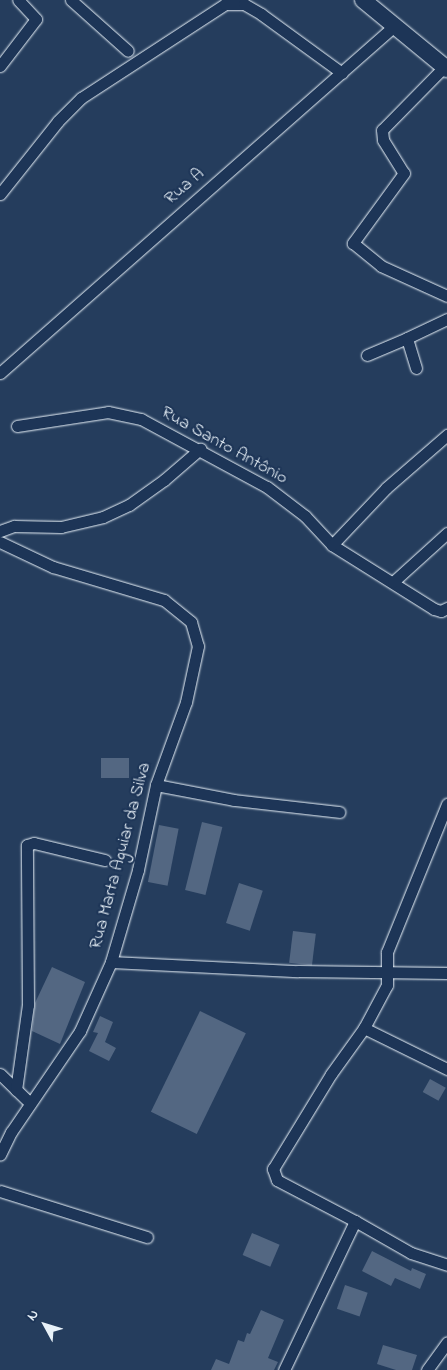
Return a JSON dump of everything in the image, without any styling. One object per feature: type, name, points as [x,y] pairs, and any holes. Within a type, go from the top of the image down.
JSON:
[{"type":"main road","points":[[363,0],[393,27],[446,68]]},
{"type":"street","points":[[0,66],[36,19],[18,0]]},
{"type":"street","points":[[71,0],[128,51]]},
{"type":"street","points":[[0,194],[58,121],[81,98],[225,4],[244,4],[261,14],[342,73]]},
{"type":"street","name":"Rua A","points":[[0,373],[393,27]]},
{"type":"street","points":[[446,68],[382,130],[383,140],[404,173],[353,243],[381,266],[447,296]]},
{"type":"street","points":[[367,355],[447,318]]},
{"type":"street","points":[[407,338],[416,368]]},
{"type":"street","name":"Rua Santo Antônio","points":[[16,426],[87,414],[119,413],[141,419],[200,449],[278,494],[305,516],[332,545],[393,582],[444,609]]},
{"type":"street","points":[[332,545],[393,482],[447,435]]},
{"type":"street","points":[[0,531],[14,526],[61,527],[103,517],[129,505],[164,480],[200,449]]},
{"type":"street","points":[[393,582],[447,533]]},
{"type":"street","name":"Rua Marta Aguiar da Silva","points":[[0,542],[46,564],[164,600],[183,613],[196,632],[198,646],[186,702],[156,786],[138,870],[111,962],[80,1031],[30,1103],[0,1154]]},
{"type":"street","points":[[156,786],[234,800],[339,812]]},
{"type":"street","points":[[447,804],[390,944],[385,960],[387,985],[364,1028],[331,1074],[273,1169],[277,1180],[411,1253],[447,1265]]},
{"type":"street","points":[[16,1090],[28,1005],[27,845],[34,843],[105,860]]},
{"type":"street","points":[[111,962],[298,972],[387,971],[447,974]]},
{"type":"street","points":[[364,1028],[447,1069]]},
{"type":"street","points":[[0,1074],[30,1103]]},
{"type":"street","points":[[0,1191],[147,1237]]},
{"type":"street","points":[[284,1370],[355,1221]]},
{"type":"street","points":[[427,1370],[447,1342]]},
{"type":"building","points":[[101,758],[129,758],[129,778],[101,778]]},
{"type":"building","points":[[202,822],[222,827],[205,895],[185,890]]},
{"type":"building","points":[[159,825],[179,829],[168,886],[148,882]]},
{"type":"building","points":[[239,883],[263,891],[250,931],[226,923]]},
{"type":"building","points":[[293,931],[316,934],[312,966],[289,963]]},
{"type":"building","points":[[52,967],[85,982],[60,1044],[32,1031],[35,1003]]},
{"type":"building","points":[[200,1011],[246,1033],[197,1134],[151,1112]]},
{"type":"building","points":[[100,1016],[113,1022],[105,1042],[116,1048],[109,1061],[89,1051],[98,1033],[93,1032]]},
{"type":"building","points":[[430,1079],[446,1088],[438,1101],[423,1092]]},
{"type":"building","points":[[252,1233],[280,1245],[270,1267],[243,1255]]},
{"type":"building","points":[[372,1251],[411,1271],[412,1268],[426,1274],[420,1289],[395,1278],[391,1286],[362,1271]]},
{"type":"building","points":[[345,1285],[368,1293],[360,1316],[337,1309]]},
{"type":"building","points":[[261,1310],[284,1320],[268,1358],[278,1362],[274,1370],[211,1370],[216,1359],[229,1364],[238,1340],[244,1342],[247,1333],[250,1334]]},
{"type":"building","points":[[383,1345],[417,1355],[412,1370],[396,1370],[377,1364]]}]
